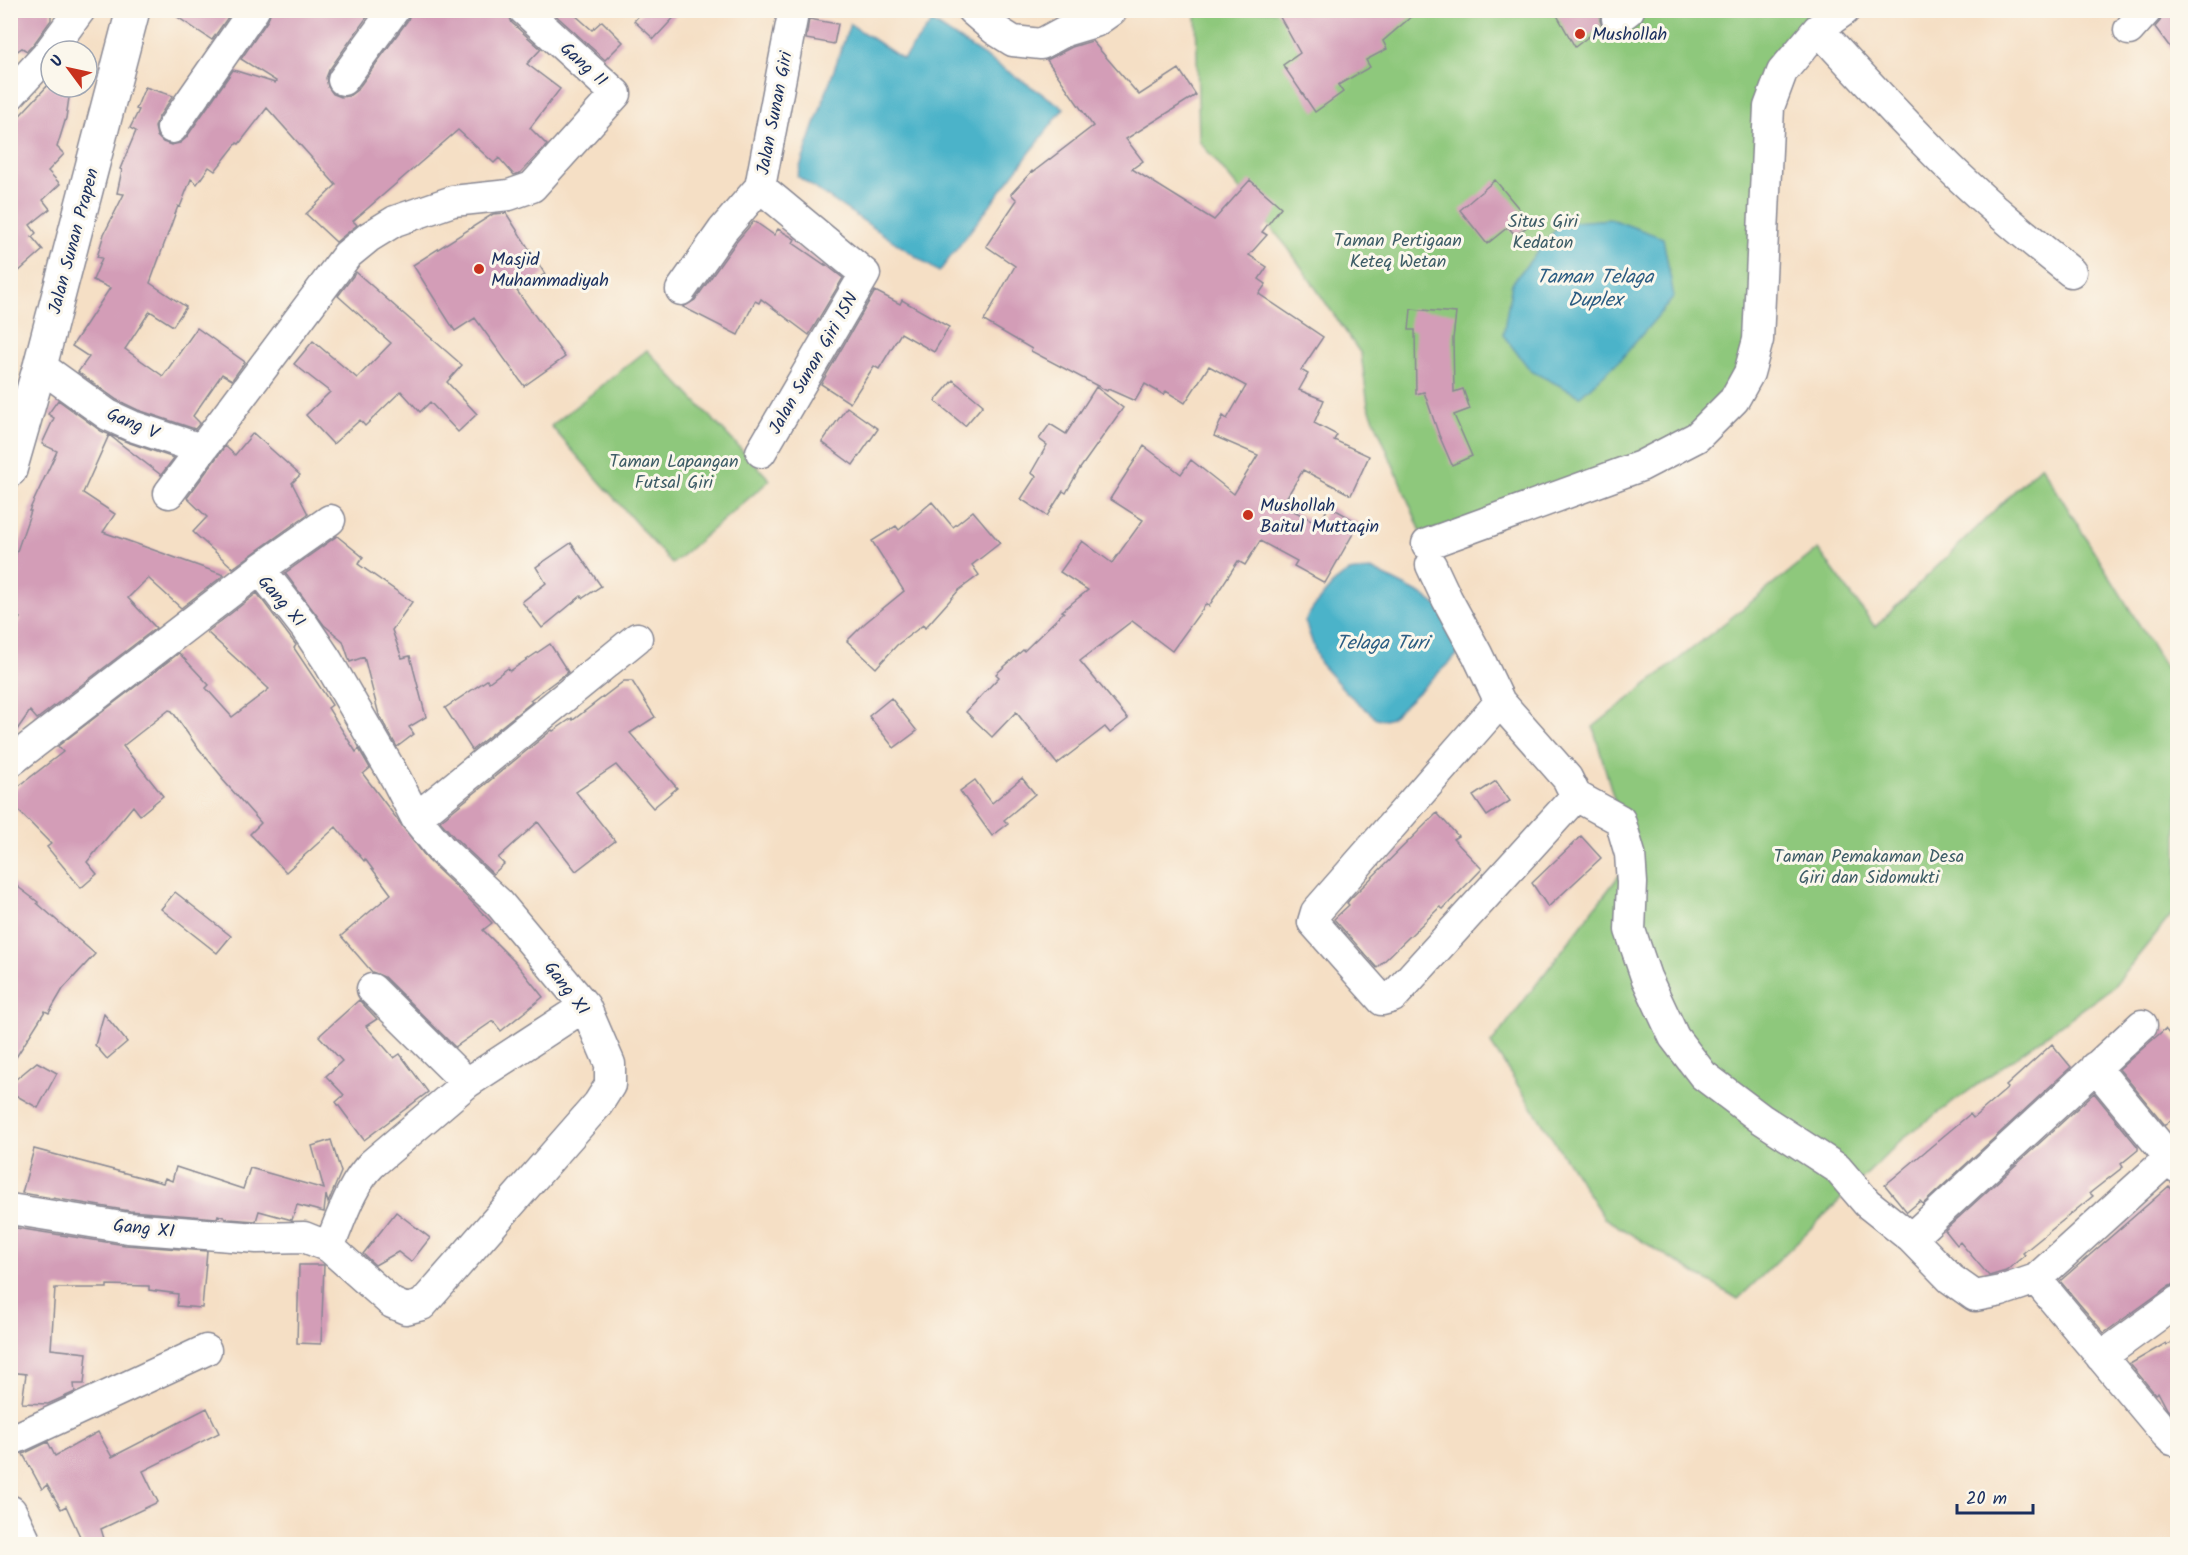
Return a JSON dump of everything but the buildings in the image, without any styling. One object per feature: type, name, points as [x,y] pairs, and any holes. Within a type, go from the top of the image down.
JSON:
[{"type":"main road","name":"Jalan Sunan Prapen","points":[[10,470],[40,366],[133,10]]},
{"type":"main road","points":[[10,1512],[25,1545]]},
{"type":"street","points":[[10,95],[46,56],[80,10]]},
{"type":"street","points":[[171,128],[254,10]]},
{"type":"street","points":[[343,80],[394,10]]},
{"type":"street","name":"Gang II","points":[[201,449],[347,255],[369,237],[395,221],[453,201],[509,195],[532,187],[616,94],[524,10]]},
{"type":"street","points":[[972,10],[994,29],[1013,41],[1041,44],[1065,31],[1095,22],[1112,10]]},
{"type":"street","points":[[1845,10],[1818,29],[1782,72],[1769,107],[1758,340],[1749,373],[1734,400],[1697,437],[1641,466],[1429,554],[1447,599],[1500,702],[1567,778],[1576,796],[1620,820],[1630,854],[1632,883],[1630,930],[1646,976],[1674,1037],[1703,1076],[1760,1118],[1837,1168],[1867,1203],[1911,1238],[1951,1278],[1975,1296],[2001,1291],[2036,1279],[2175,1159],[2095,1067]]},
{"type":"street","name":"Jalan Sunan Giri","points":[[799,13],[760,187],[865,274]]},
{"type":"street","points":[[1818,29],[1950,168],[2004,218],[2071,272]]},
{"type":"street","points":[[681,290],[723,230],[760,187]]},
{"type":"street","name":"Jalan Sunan Giri 15N","points":[[760,452],[865,274]]},
{"type":"street","name":"Gang V","points":[[40,366],[108,416],[201,449]]},
{"type":"street","points":[[169,493],[201,449]]},
{"type":"street","points":[[260,569],[330,520]]},
{"type":"street","name":"Gang XI","points":[[10,762],[260,569],[305,627],[327,660],[416,818],[441,849],[499,903],[585,1006],[610,1064],[610,1085],[598,1104],[422,1305],[406,1309],[392,1303],[328,1247],[304,1237],[257,1238],[128,1228],[10,1209]]},
{"type":"street","points":[[416,818],[637,638]]},
{"type":"street","points":[[1500,702],[1316,912],[1313,922],[1382,1000],[1388,1000],[1576,796]]},
{"type":"street","points":[[372,989],[467,1083]]},
{"type":"street","points":[[328,1247],[362,1174],[467,1083],[585,1006]]},
{"type":"street","points":[[1911,1238],[2142,1025]]},
{"type":"street","points":[[2036,1279],[2166,1434],[2172,1440],[2178,1441]]},
{"type":"street","points":[[2102,1357],[2178,1301]]},
{"type":"street","points":[[10,1441],[207,1350]]},
{"type":"green space","name":"Situs Giri Kedaton","points":[[1196,11],[1815,11],[1818,29],[1782,72],[1749,373],[1683,444],[1422,534],[1368,405],[1361,354],[1288,248],[1199,141]]},
{"type":"green space","name":"Taman Lapangan Futsal Giri","points":[[647,350],[770,480],[672,564],[551,426]]},
{"type":"green space","name":"Taman Pemakaman Desa Giri dan Sidomukti","points":[[2041,465],[2177,686],[2177,908],[2113,987],[1906,1136],[1738,1299],[1604,1218],[1491,1044],[1621,873],[1630,854],[1593,727],[1818,549],[1875,627]]},
{"type":"water","points":[[932,22],[1064,108],[939,272],[797,176],[850,24],[903,59]]},
{"type":"water","name":"Taman Telaga Duplex","points":[[1611,219],[1663,238],[1674,297],[1621,359],[1580,396],[1531,371],[1503,335],[1512,283],[1561,223]]},
{"type":"water","name":"Telaga Turi","points":[[1373,570],[1422,595],[1443,610],[1460,648],[1457,655],[1391,718],[1385,720],[1376,718],[1347,693],[1319,662],[1305,621],[1325,594],[1344,575],[1352,571]]},
{"type":"place","name":"Mushollah","points":[[1580,34]]},
{"type":"place","name":"Masjid Muhammadiyah","points":[[479,269]]},
{"type":"place","name":"Mushollah Baitul Muttaqin","points":[[1248,515]]},
{"type":"park label","name":"Taman Pertigaan Keteq Wetan","points":[[1398,250]]}]
